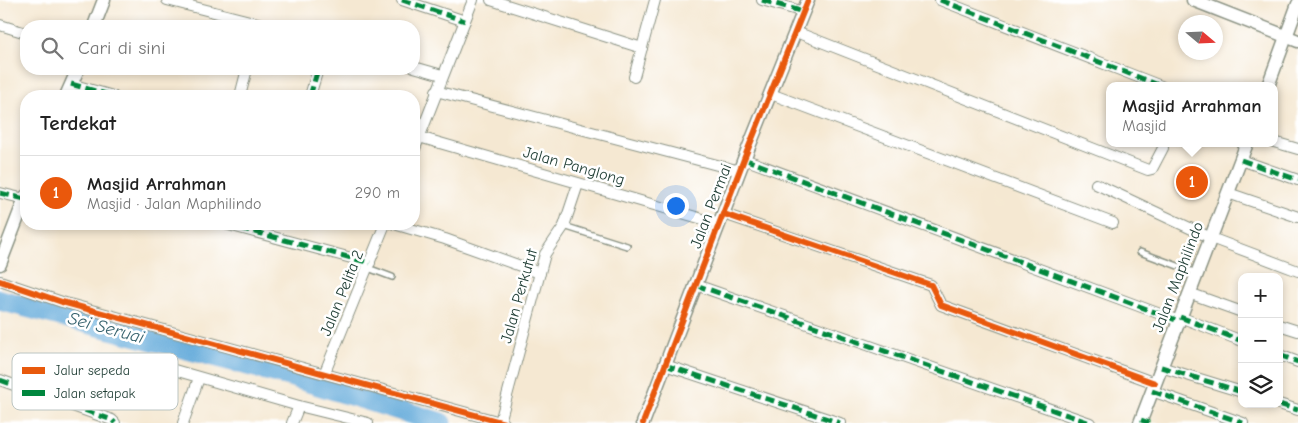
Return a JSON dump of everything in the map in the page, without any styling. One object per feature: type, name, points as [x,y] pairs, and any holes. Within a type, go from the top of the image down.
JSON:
[{"type":"street","points":[[96,20],[104,0]]},
{"type":"street","points":[[167,0],[243,20]]},
{"type":"street","points":[[402,0],[464,21]]},
{"type":"street","points":[[420,133],[473,0]]},
{"type":"street","points":[[491,0],[642,48]]},
{"type":"street","points":[[634,77],[655,0]]},
{"type":"street","points":[[762,0],[806,6]]},
{"type":"street","points":[[940,0],[1151,82]]},
{"type":"street","points":[[1193,0],[1298,41]]},
{"type":"street","points":[[1269,82],[1284,37],[1298,4]]},
{"type":"street","name":"Jalan Permai","points":[[643,423],[742,165],[806,6]]},
{"type":"street","points":[[0,25],[20,31]]},
{"type":"street","points":[[796,32],[1148,170],[1152,169],[1163,148]]},
{"type":"street","points":[[420,69],[442,75]]},
{"type":"street","points":[[69,90],[75,75]]},
{"type":"street","points":[[242,90],[246,75]]},
{"type":"street","points":[[312,90],[316,75]]},
{"type":"street","points":[[436,91],[742,165],[1238,340]]},
{"type":"street","points":[[771,94],[1113,223]]},
{"type":"street","name":"Jalan Panglong","points":[[420,136],[578,184],[722,219],[931,285],[941,304],[1243,423]]},
{"type":"street","points":[[1278,143],[1298,149]]},
{"type":"street","name":"Jalan Maphilindo","points":[[1143,422],[1161,367],[1246,147]]},
{"type":"street","points":[[1241,160],[1298,180]]},
{"type":"street","name":"Jalan Perkutut","points":[[502,422],[549,244],[564,226],[578,184]]},
{"type":"street","points":[[1096,184],[1211,238],[1298,270]]},
{"type":"street","points":[[0,193],[20,197]]},
{"type":"street","points":[[1228,193],[1298,217]]},
{"type":"street","points":[[0,264],[20,213]]},
{"type":"street","points":[[246,230],[369,266]]},
{"type":"street","name":"Jalan Pelita 2","points":[[325,372],[383,230]]},
{"type":"street","points":[[414,230],[540,273]]},
{"type":"street","points":[[0,281],[62,302],[325,372],[502,422]]},
{"type":"street","points":[[696,285],[1090,423]]},
{"type":"street","points":[[1189,293],[1238,311]]},
{"type":"street","points":[[1283,326],[1298,331]]},
{"type":"street","points":[[1283,357],[1298,362]]},
{"type":"street","points":[[665,365],[840,423]]},
{"type":"street","points":[[1161,367],[1238,391]]},
{"type":"street","points":[[178,372],[299,406],[368,423]]},
{"type":"street","points":[[183,423],[199,378]]},
{"type":"street","points":[[0,380],[12,384]]},
{"type":"street","points":[[1283,405],[1298,410]]},
{"type":"street","points":[[292,423],[299,406]]},
{"type":"street","points":[[84,410],[112,420],[114,423]]},
{"type":"lane","points":[[564,226],[627,246]]},
{"type":"lane","points":[[1140,252],[1198,273]]},
{"type":"lane","points":[[369,266],[392,277]]},
{"type":"waterway","name":"Sei Seruai","points":[[0,300],[289,376],[441,423]]},
{"type":"marked path","points":[[402,0],[465,21]]},
{"type":"marked path","points":[[762,0],[804,12]]},
{"type":"marked path","points":[[940,0],[1151,82]]},
{"type":"marked path","points":[[312,90],[316,75]]},
{"type":"marked path","points":[[71,84],[92,90]]},
{"type":"marked path","points":[[744,159],[1179,321]]},
{"type":"marked path","points":[[1241,160],[1298,180]]},
{"type":"marked path","points":[[0,193],[20,198]]},
{"type":"marked path","points":[[247,230],[370,263]]},
{"type":"marked path","points":[[696,285],[1090,423]]},
{"type":"marked path","points":[[1180,317],[1238,339]]},
{"type":"marked path","points":[[1283,356],[1298,362]]},
{"type":"marked path","points":[[665,365],[840,423]]},
{"type":"marked path","points":[[1161,367],[1238,391]]},
{"type":"marked path","points":[[0,380],[12,384]]},
{"type":"marked path","points":[[1152,391],[1243,423]]},
{"type":"marked path","points":[[1283,405],[1298,410]]},
{"type":"marked path","points":[[84,410],[112,420],[115,423]]},
{"type":"marked path","points":[[1141,420],[1149,423]]},
{"type":"cycle path","points":[[643,423],[744,159],[808,0]]},
{"type":"cycle path","points":[[724,214],[931,285],[941,305],[1155,383]]},
{"type":"cycle path","points":[[0,281],[62,302],[504,423]]},
{"type":"place","name":"Masjid Arrahman","points":[[1192,182]]}]
